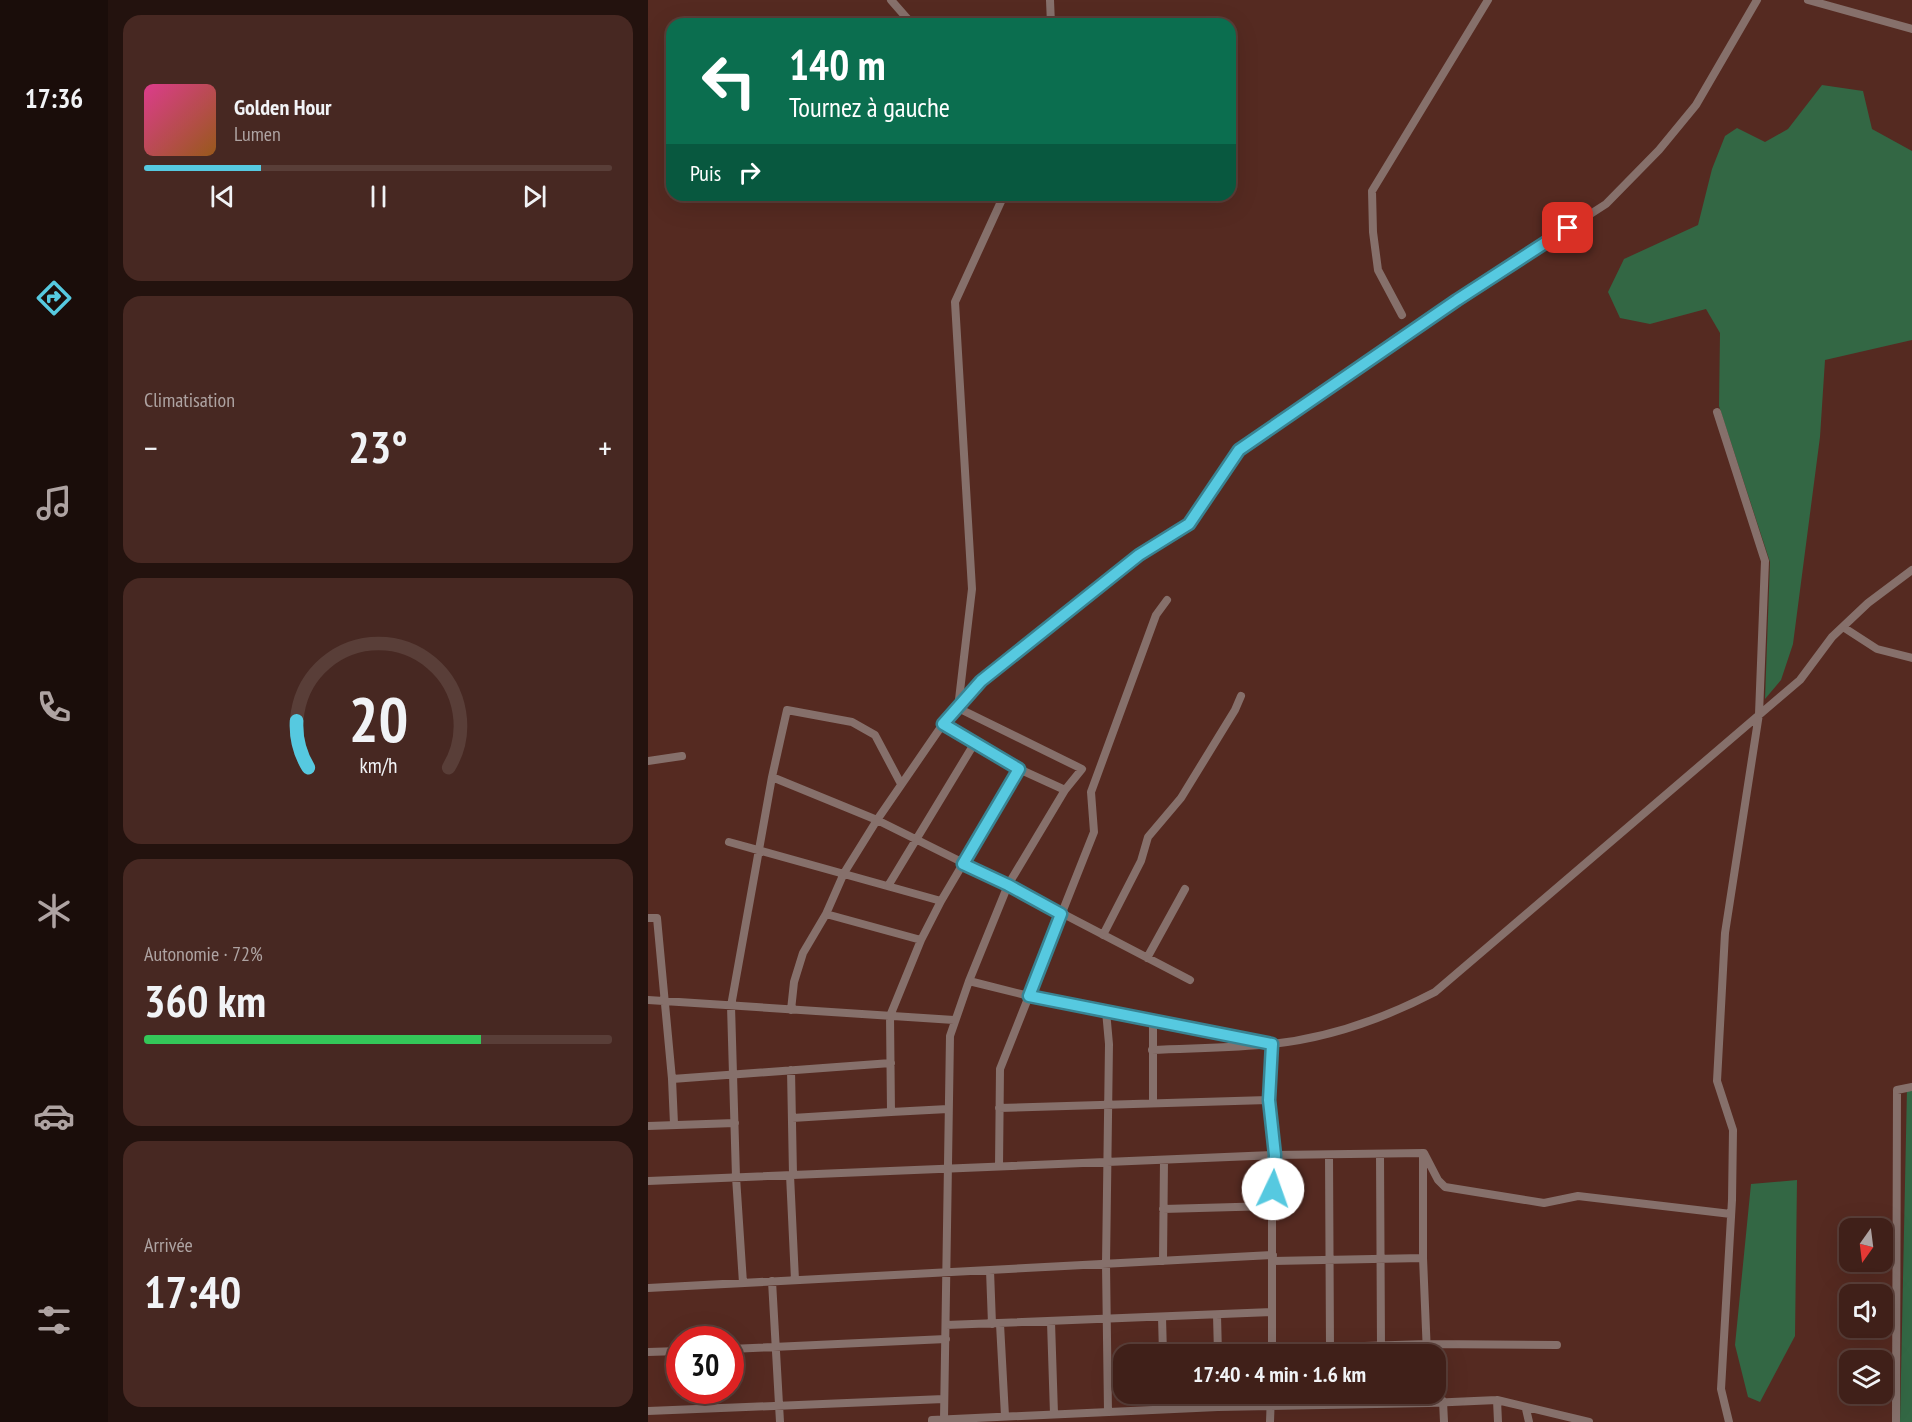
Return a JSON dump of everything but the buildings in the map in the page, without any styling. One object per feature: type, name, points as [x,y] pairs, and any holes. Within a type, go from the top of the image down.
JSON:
[{"type":"street","points":[[891,0],[907,18]]},
{"type":"street","points":[[1050,0],[1051,18]]},
{"type":"street","points":[[1402,315],[1378,270],[1373,232],[1372,190],[1488,0]]},
{"type":"street","points":[[791,1010],[794,982],[803,952],[826,914],[844,873],[877,819],[943,724],[981,681],[1130,562],[1189,524],[1239,450],[1457,300],[1606,204],[1659,150],[1696,105],[1757,0]]},
{"type":"street","points":[[1808,0],[1912,29]]},
{"type":"street","points":[[958,708],[972,589],[956,302],[1001,201]]},
{"type":"street","points":[[1717,412],[1766,561],[1759,714],[1725,933],[1717,1081],[1733,1130],[1731,1214],[1721,1389],[1729,1422]]},
{"type":"street","points":[[1152,1050],[1272,1044],[1319,1035],[1398,1011],[1435,992],[1800,680],[1832,637],[1868,603],[1912,570]]},
{"type":"street","points":[[999,1166],[1000,1069],[1094,832],[1091,792],[1156,615],[1167,600]]},
{"type":"street","points":[[1843,627],[1877,649],[1912,658]]},
{"type":"street","points":[[1103,935],[1142,861],[1148,837],[1181,798],[1235,710],[1241,696]]},
{"type":"street","points":[[945,1419],[950,1035],[1008,885],[1065,790],[1082,769],[958,708]]},
{"type":"street","points":[[743,1283],[736,1177],[731,1006],[772,777],[787,710],[852,722],[875,735],[901,784]]},
{"type":"street","points":[[943,724],[1019,769],[1065,790]]},
{"type":"street","points":[[888,886],[974,744]]},
{"type":"street","points":[[648,761],[682,756]]},
{"type":"street","points":[[891,1112],[890,1016],[921,940],[940,901],[1019,769]]},
{"type":"street","points":[[772,777],[877,819],[1190,980]]},
{"type":"street","points":[[729,842],[940,901]]},
{"type":"street","points":[[1147,958],[1185,889]]},
{"type":"street","points":[[826,914],[921,940]]},
{"type":"street","points":[[648,918],[657,918],[674,1124]]},
{"type":"street","points":[[969,981],[1029,996],[1272,1044]]},
{"type":"street","points":[[648,1000],[954,1020]]},
{"type":"street","points":[[1106,1011],[1109,1044],[1106,1264],[1108,1412]]},
{"type":"street","points":[[1153,1020],[1153,1103]]},
{"type":"street","points":[[1272,1044],[1269,1100],[1275,1155],[1272,1206],[1272,1344]]},
{"type":"street","points":[[672,1079],[891,1063]]},
{"type":"street","points":[[791,1070],[791,1175],[795,1280]]},
{"type":"street","points":[[1896,1422],[1897,1090],[1912,1087]]},
{"type":"street","points":[[999,1108],[1269,1100]]},
{"type":"street","points":[[792,1118],[948,1109]]},
{"type":"street","points":[[648,1126],[735,1123]]},
{"type":"street","points":[[1424,1153],[1438,1180],[1445,1187],[1544,1203],[1578,1196],[1731,1214]]},
{"type":"street","points":[[648,1181],[1275,1155],[1424,1153]]},
{"type":"street","points":[[1424,1153],[1423,1258],[1426,1344]]},
{"type":"street","points":[[1380,1154],[1381,1344]]},
{"type":"street","points":[[1329,1155],[1330,1344]]},
{"type":"street","points":[[1163,1261],[1164,1160]]},
{"type":"street","points":[[1163,1209],[1272,1206]]},
{"type":"street","points":[[648,1288],[1163,1261],[1423,1258]]},
{"type":"street","points":[[990,1270],[1005,1416]]},
{"type":"street","points":[[772,1281],[780,1422]]},
{"type":"street","points":[[946,1325],[1272,1312]]},
{"type":"street","points":[[1218,1315],[1218,1344]]},
{"type":"street","points":[[1162,1317],[1163,1344]]},
{"type":"street","points":[[1051,1322],[1054,1414]]},
{"type":"street","points":[[744,1348],[946,1340]]},
{"type":"street","points":[[1446,1344],[1557,1345]]},
{"type":"street","points":[[648,1352],[666,1351]]},
{"type":"street","points":[[648,1411],[944,1399]]},
{"type":"street","points":[[1446,1401],[1497,1400],[1589,1422]]},
{"type":"street","points":[[1497,1400],[1498,1422]]},
{"type":"street","points":[[1164,1404],[1164,1409]]},
{"type":"street","points":[[932,1422],[932,1420],[945,1419],[1164,1409],[1376,1404]]},
{"type":"street","points":[[1443,1404],[1444,1422]]},
{"type":"street","points":[[1270,1422],[1271,1406]]},
{"type":"street","points":[[1526,1408],[1529,1422]]},
{"type":"street","points":[[1125,1411],[1126,1422]]},
{"type":"green space","points":[[1822,85],[1863,91],[1872,129],[1912,151],[1912,340],[1825,360],[1820,437],[1793,644],[1781,680],[1765,699],[1770,562],[1719,406],[1720,333],[1706,309],[1650,324],[1620,318],[1608,292],[1624,259],[1698,225],[1712,169],[1725,136],[1737,128],[1765,142],[1788,129]]},
{"type":"green space","points":[[1907,1088],[1912,1090],[1912,1422],[1900,1422]]},
{"type":"green space","points":[[1797,1180],[1795,1336],[1760,1402],[1748,1397],[1735,1345],[1751,1184]]},
{"type":"route","points":[[1273,1189],[1275,1155],[1269,1100],[1272,1044],[1029,996],[1061,914],[963,864],[1019,769],[943,724],[981,681],[1139,555],[1189,524],[1239,450],[1457,300],[1568,228]]}]
